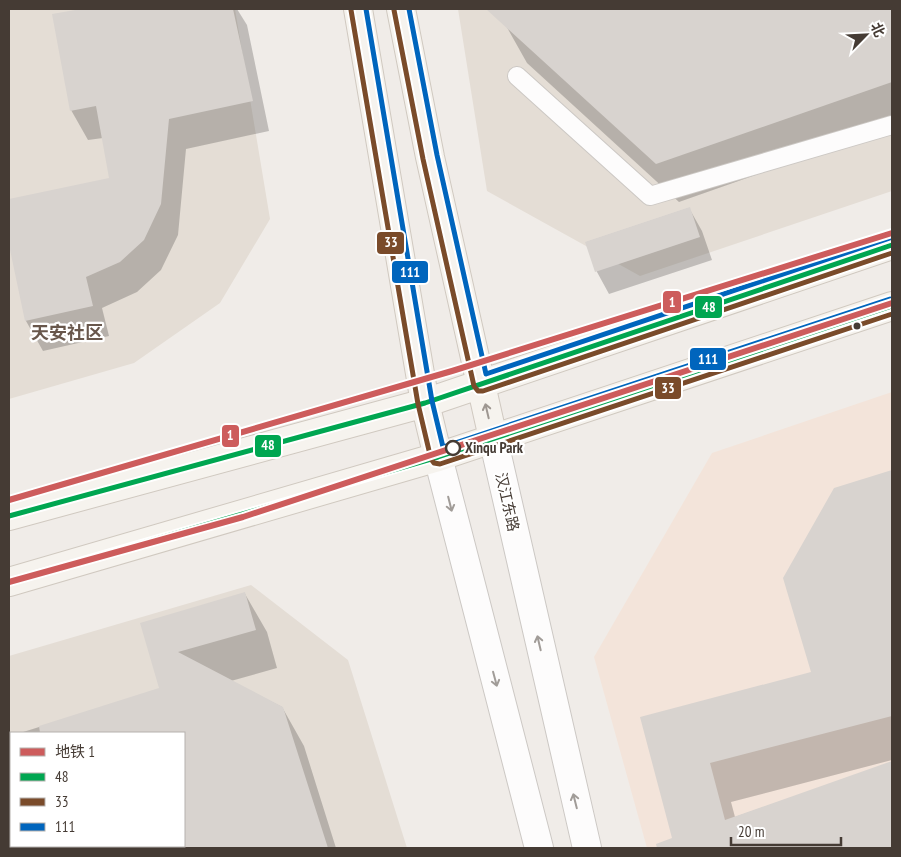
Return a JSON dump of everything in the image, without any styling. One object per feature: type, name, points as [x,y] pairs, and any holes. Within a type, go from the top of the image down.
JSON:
[{"type":"main road","points":[[358,9],[425,403],[438,457]]},
{"type":"main road","name":"汉江东路","points":[[401,9],[430,157],[493,438]]},
{"type":"main road","points":[[9,516],[425,403],[892,245]]},
{"type":"main road","points":[[9,582],[438,457],[892,306]]},
{"type":"street","name":"汉江东路","points":[[493,438],[587,848]]},
{"type":"street","points":[[438,457],[539,848]]},
{"type":"lane","points":[[517,76],[650,196],[892,124]]},
{"type":"shaded area","points":[[9,9],[235,9],[270,219],[220,303],[134,363],[9,399]]},
{"type":"shaded area","points":[[458,9],[892,9],[892,191],[640,276],[487,191]]},
{"type":"shaded area","points":[[892,392],[892,848],[647,848],[594,657],[712,453]]},
{"type":"shaded area","points":[[251,585],[348,660],[407,848],[9,848],[9,656]]},
{"type":"building","points":[[81,9],[233,9],[253,101],[169,119],[161,204],[144,240],[120,262],[86,277],[93,306],[25,321],[9,245],[9,199],[109,178],[96,106],[70,111],[52,14]]},
{"type":"building","points":[[486,9],[892,9],[892,82],[656,164]]},
{"type":"building","points":[[690,207],[700,237],[595,272],[585,242]]},
{"type":"building","points":[[892,470],[892,716],[710,763],[725,820],[892,761],[892,848],[657,848],[656,844],[672,838],[640,717],[811,672],[783,578],[834,488]]},
{"type":"building","points":[[245,592],[256,630],[178,652],[283,707],[328,848],[184,848],[185,732],[40,732],[39,726],[159,688],[140,623]]},
{"type":"metro line","name":"1","points":[[9,500],[452,371],[892,233]]},
{"type":"metro line","name":"1","points":[[9,582],[243,517],[892,303]]},
{"type":"transit line","name":"111","points":[[366,9],[432,401],[443,447],[890,299]]},
{"type":"transit line","name":"111","points":[[409,9],[437,155],[486,374],[890,238]]},
{"type":"transit line","name":"33","points":[[351,10],[418,404],[431,459],[434,463],[440,464],[892,314]]},
{"type":"transit line","name":"33","points":[[394,10],[423,159],[474,386],[478,391],[483,391],[892,253]]},
{"type":"transit line","name":"48","points":[[9,516],[425,403],[892,245]]},
{"type":"transit line","name":"48","points":[[9,582],[438,457],[892,306]]},
{"type":"place","name":"Xinqu Park","points":[[453,448]]},
{"type":"district","name":"天安社区","points":[[67,333]]}]
